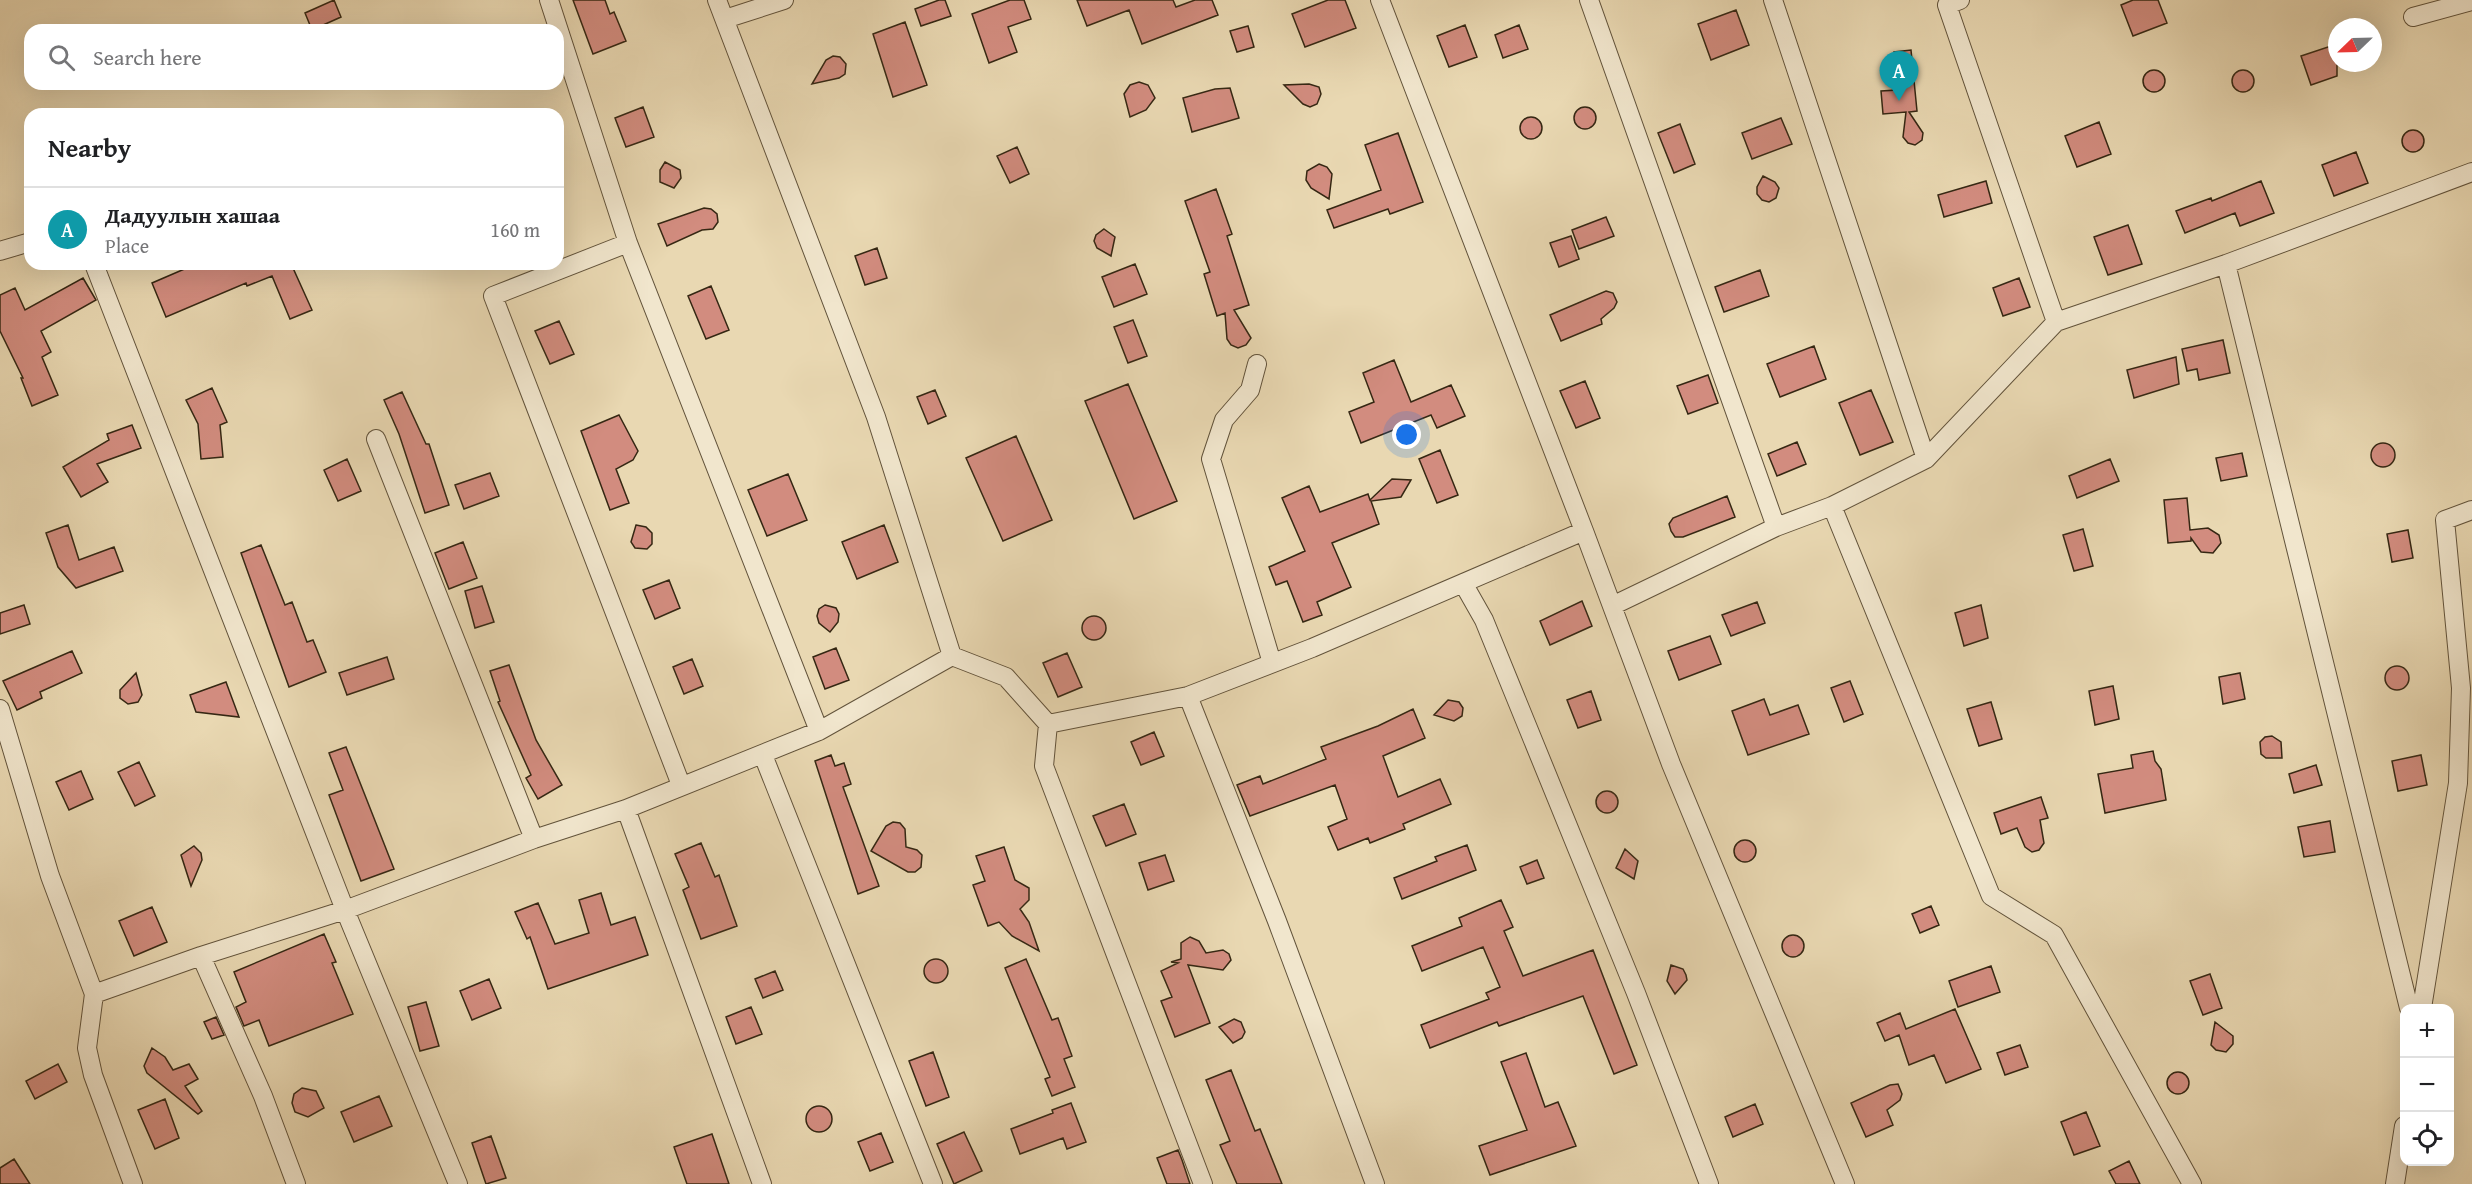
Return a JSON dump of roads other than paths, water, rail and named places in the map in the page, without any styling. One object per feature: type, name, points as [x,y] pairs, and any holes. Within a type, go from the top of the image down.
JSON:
[{"type":"street","points":[[549,0],[557,24]]},
{"type":"street","points":[[717,0],[876,417],[952,656]]},
{"type":"street","points":[[724,19],[784,0]]},
{"type":"street","points":[[1380,0],[1671,764],[1845,1184]]},
{"type":"street","points":[[1589,0],[1776,527]]},
{"type":"street","points":[[1773,0],[1926,459]]},
{"type":"street","points":[[1960,0],[1947,4],[2056,322]]},
{"type":"street","points":[[2413,17],[2472,1]]},
{"type":"street","points":[[564,46],[628,243],[819,731]]},
{"type":"street","points":[[1612,606],[1776,527],[1832,506],[1926,459],[2056,322],[2226,264],[2472,172]]},
{"type":"street","points":[[564,268],[628,243]]},
{"type":"street","points":[[0,251],[24,244]]},
{"type":"street","points":[[2226,264],[2408,1004]]},
{"type":"street","points":[[96,270],[345,910],[458,1184]]},
{"type":"street","points":[[559,270],[493,296],[681,784]]},
{"type":"street","points":[[1257,364],[1250,390],[1224,420],[1210,459],[1272,663]]},
{"type":"street","points":[[376,439],[534,839]]},
{"type":"street","points":[[1832,506],[1991,896],[2055,935],[2192,1184]]},
{"type":"street","points":[[2423,1004],[2458,783],[2466,689],[2445,520],[2472,510]]},
{"type":"street","points":[[1048,724],[1188,696],[1272,663],[1584,531]]},
{"type":"street","points":[[1463,583],[1484,620],[1636,993],[1709,1184]]},
{"type":"street","points":[[952,656],[1006,677],[1048,724],[1044,766],[1203,1184]]},
{"type":"street","points":[[94,994],[201,956],[345,910],[534,839],[626,809],[681,784],[763,755],[819,731],[952,656]]},
{"type":"street","points":[[1188,696],[1277,921],[1375,1184]]},
{"type":"street","points":[[0,709],[50,876],[94,994],[87,1048],[93,1076],[133,1184]]},
{"type":"street","points":[[763,755],[933,1184]]},
{"type":"street","points":[[626,809],[762,1184]]},
{"type":"street","points":[[201,956],[262,1096],[296,1184]]},
{"type":"street","points":[[2395,1184],[2400,1152]]},
{"type":"place","name":"Дадуулын хашаа","points":[[1899,101]]}]
